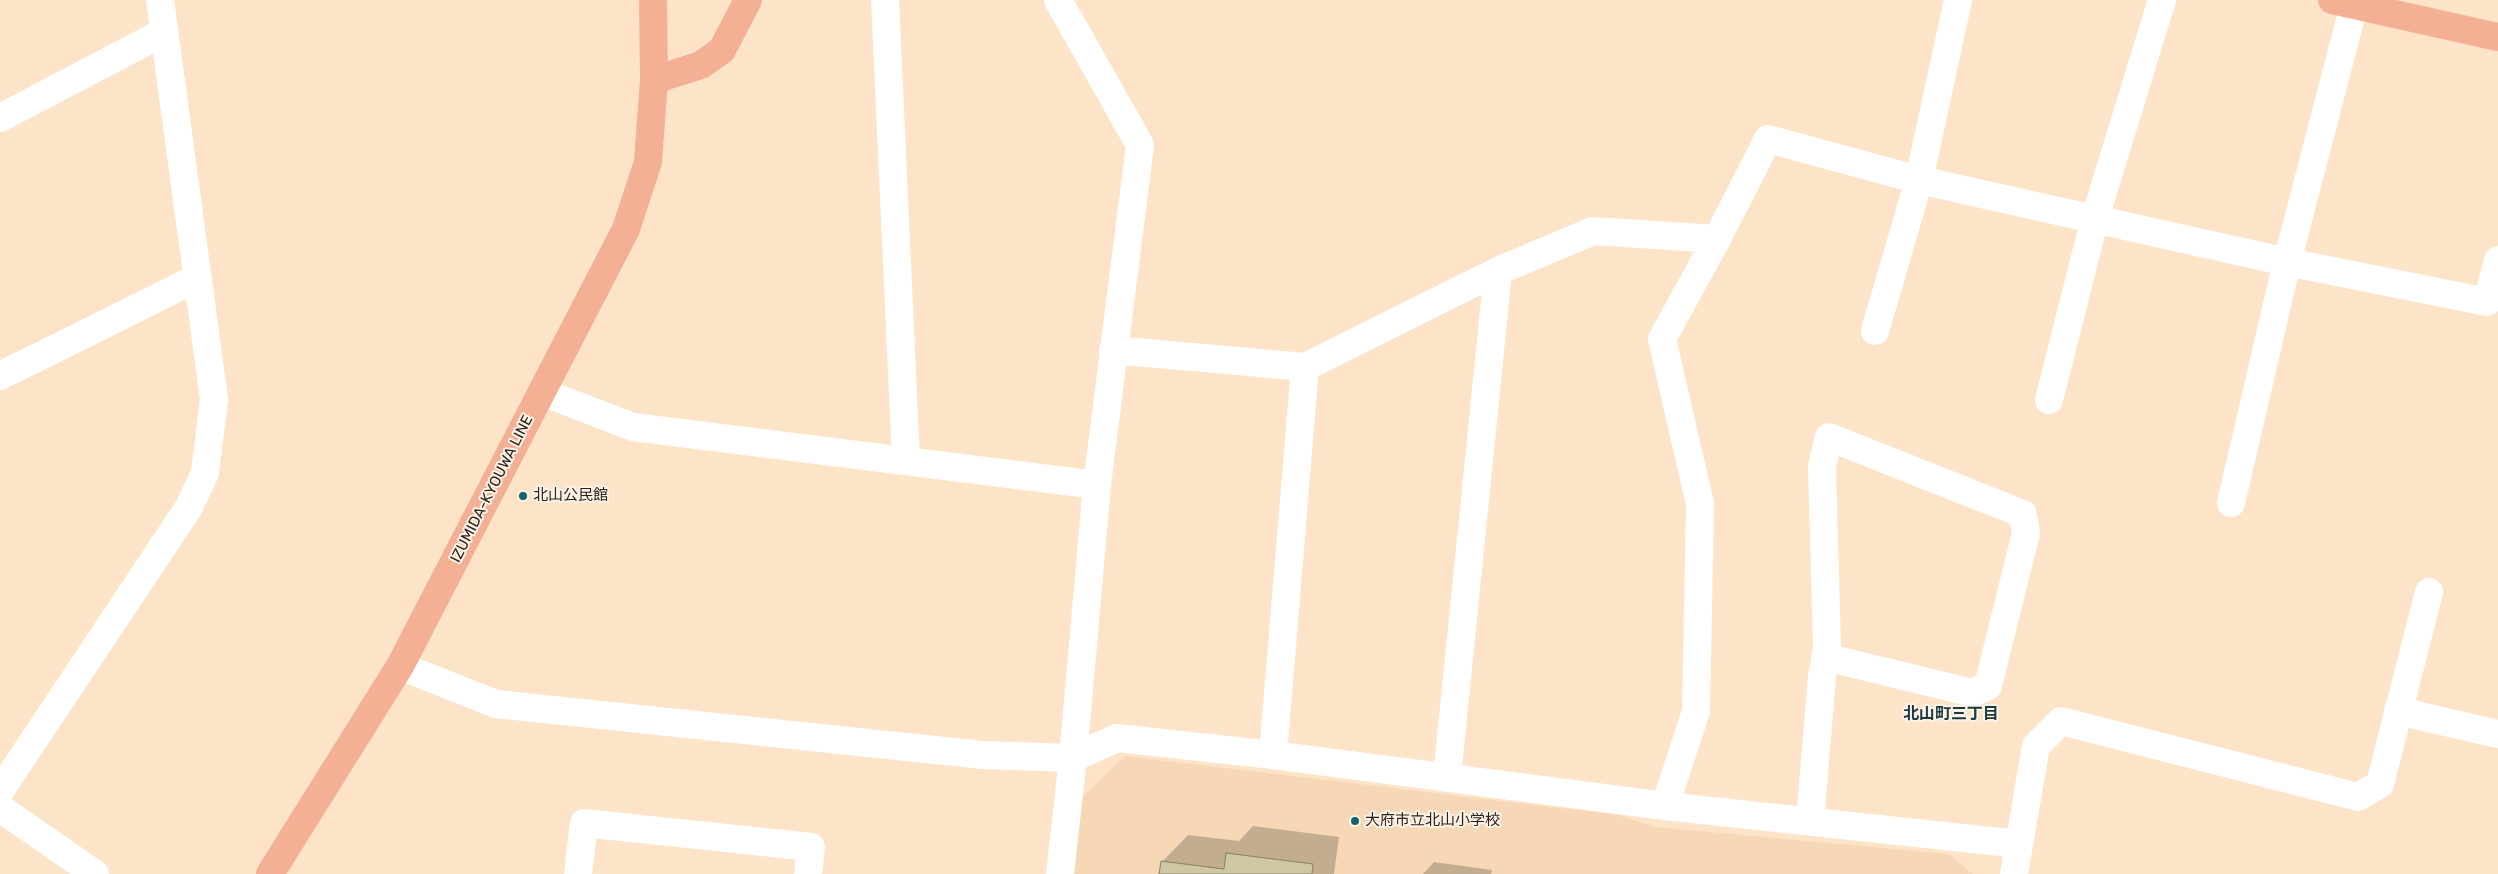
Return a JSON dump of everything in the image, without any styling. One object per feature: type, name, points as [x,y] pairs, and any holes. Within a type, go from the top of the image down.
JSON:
[{"type":"main road","name":"IZUMIDA-KYOUWA LINE","points":[[270,874],[400,666],[626,229],[648,162],[654,80],[652,0]]},
{"type":"main road","points":[[654,80],[701,65],[722,50],[748,0]]},
{"type":"main road","points":[[2343,3],[2498,37]]},
{"type":"street","points":[[0,791],[189,507],[205,474],[214,399],[160,0]]},
{"type":"street","points":[[885,0],[906,461]]},
{"type":"street","points":[[1058,0],[1140,145],[1097,486],[1073,758],[1060,874]]},
{"type":"street","points":[[1875,331],[1919,180],[1958,0]]},
{"type":"street","points":[[2049,400],[2095,218],[2162,0]]},
{"type":"street","points":[[2231,503],[2287,262],[2343,3]]},
{"type":"street","points":[[0,118],[164,32]]},
{"type":"street","points":[[1665,806],[1696,711],[1700,504],[1662,339],[1717,239],[1768,139],[1919,180],[2287,262],[2487,302],[2498,260]]},
{"type":"street","points":[[1113,350],[1305,368],[1498,272],[1593,230],[1717,239]]},
{"type":"street","points":[[1447,777],[1498,272]]},
{"type":"street","points":[[0,376],[197,278]]},
{"type":"street","points":[[1273,754],[1305,368]]},
{"type":"street","points":[[542,392],[633,427],[1097,486]]},
{"type":"street","points":[[1810,821],[1822,678],[1826,657],[1822,466],[1829,437],[2023,514],[2026,533],[1988,686],[1973,693],[1826,657]]},
{"type":"street","points":[[2014,874],[2036,746],[2062,721],[2358,797],[2380,784],[2429,592]]},
{"type":"street","points":[[400,666],[496,704],[983,755],[1073,758],[1117,738],[1273,754],[1665,806],[2019,844]]},
{"type":"street","points":[[2398,711],[2498,734]]},
{"type":"street","points":[[0,808],[95,874]]},
{"type":"street","points":[[578,874],[584,823],[811,847],[808,874]]},
{"type":"shaded area","name":"大府市立北山小学校","points":[[1125,756],[1618,815],[1655,827],[1948,854],[1973,874],[1069,874],[1075,804]]},
{"type":"building","points":[[1226,853],[1313,864],[1312,874],[1159,874],[1161,861],[1224,869]]},
{"type":"place","name":"北山公民館","points":[[523,496]]},
{"type":"place","name":"大府市立北山小学校","points":[[1355,821]]},
{"type":"district","name":"北山町三丁目","points":[[1951,714]]}]
